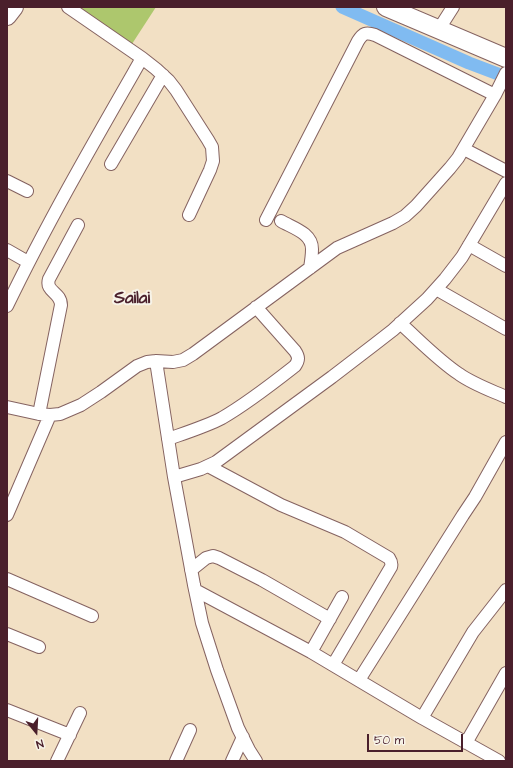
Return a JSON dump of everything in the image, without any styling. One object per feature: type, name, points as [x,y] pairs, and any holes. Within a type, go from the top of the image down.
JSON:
[{"type":"main road","points":[[7,16],[14,7]]},
{"type":"main road","points":[[386,7],[506,58]]},
{"type":"street","points":[[68,7],[142,58],[163,75],[180,96],[208,140],[212,147],[213,161],[189,215]]},
{"type":"street","points":[[439,29],[453,7]]},
{"type":"street","points":[[266,220],[361,36],[369,33],[375,35],[495,95]]},
{"type":"street","points":[[7,306],[28,262],[142,58]]},
{"type":"street","points":[[111,164],[163,75]]},
{"type":"street","points":[[7,407],[44,415],[60,414],[81,405],[137,366],[147,362],[173,362],[183,360],[336,248],[378,231],[405,216],[450,168],[464,148],[504,77]]},
{"type":"street","points":[[464,148],[506,171]]},
{"type":"street","points":[[7,181],[27,191]]},
{"type":"street","points":[[174,477],[201,469],[216,462],[332,377],[400,323],[436,289],[453,268],[502,200],[506,183]]},
{"type":"street","points":[[281,221],[306,234],[312,244],[310,268]]},
{"type":"street","points":[[7,515],[44,415],[62,305],[60,297],[49,288],[49,279],[78,225]]},
{"type":"street","points":[[469,245],[506,266]]},
{"type":"street","points":[[7,250],[28,262]]},
{"type":"street","points":[[436,289],[506,329]]},
{"type":"street","points":[[168,439],[220,419],[244,404],[296,366],[299,361],[296,350],[256,307]]},
{"type":"street","points":[[400,323],[458,373],[483,388],[506,397]]},
{"type":"street","points":[[156,362],[174,477],[202,624],[238,728],[256,761]]},
{"type":"street","points":[[359,680],[475,496],[506,442]]},
{"type":"street","points":[[208,466],[281,505],[344,532],[389,558],[391,561],[391,568],[333,665]]},
{"type":"street","points":[[191,570],[206,558],[213,556],[219,558],[262,580],[330,619]]},
{"type":"street","points":[[7,578],[92,616]]},
{"type":"street","points":[[195,590],[311,652],[359,680],[466,743],[477,756],[499,761]]},
{"type":"street","points":[[422,718],[473,632],[506,590]]},
{"type":"street","points":[[311,652],[342,597]]},
{"type":"street","points":[[7,634],[39,647]]},
{"type":"street","points":[[466,743],[506,674]]},
{"type":"street","points":[[7,710],[70,735]]},
{"type":"street","points":[[57,761],[80,713]]},
{"type":"street","points":[[176,761],[190,730]]},
{"type":"street","points":[[232,761],[243,737]]},
{"type":"green space","points":[[66,7],[156,7],[130,47]]},
{"type":"waterway","points":[[342,7],[469,63],[506,77]]},
{"type":"district","name":"Sailai","points":[[132,299]]}]
